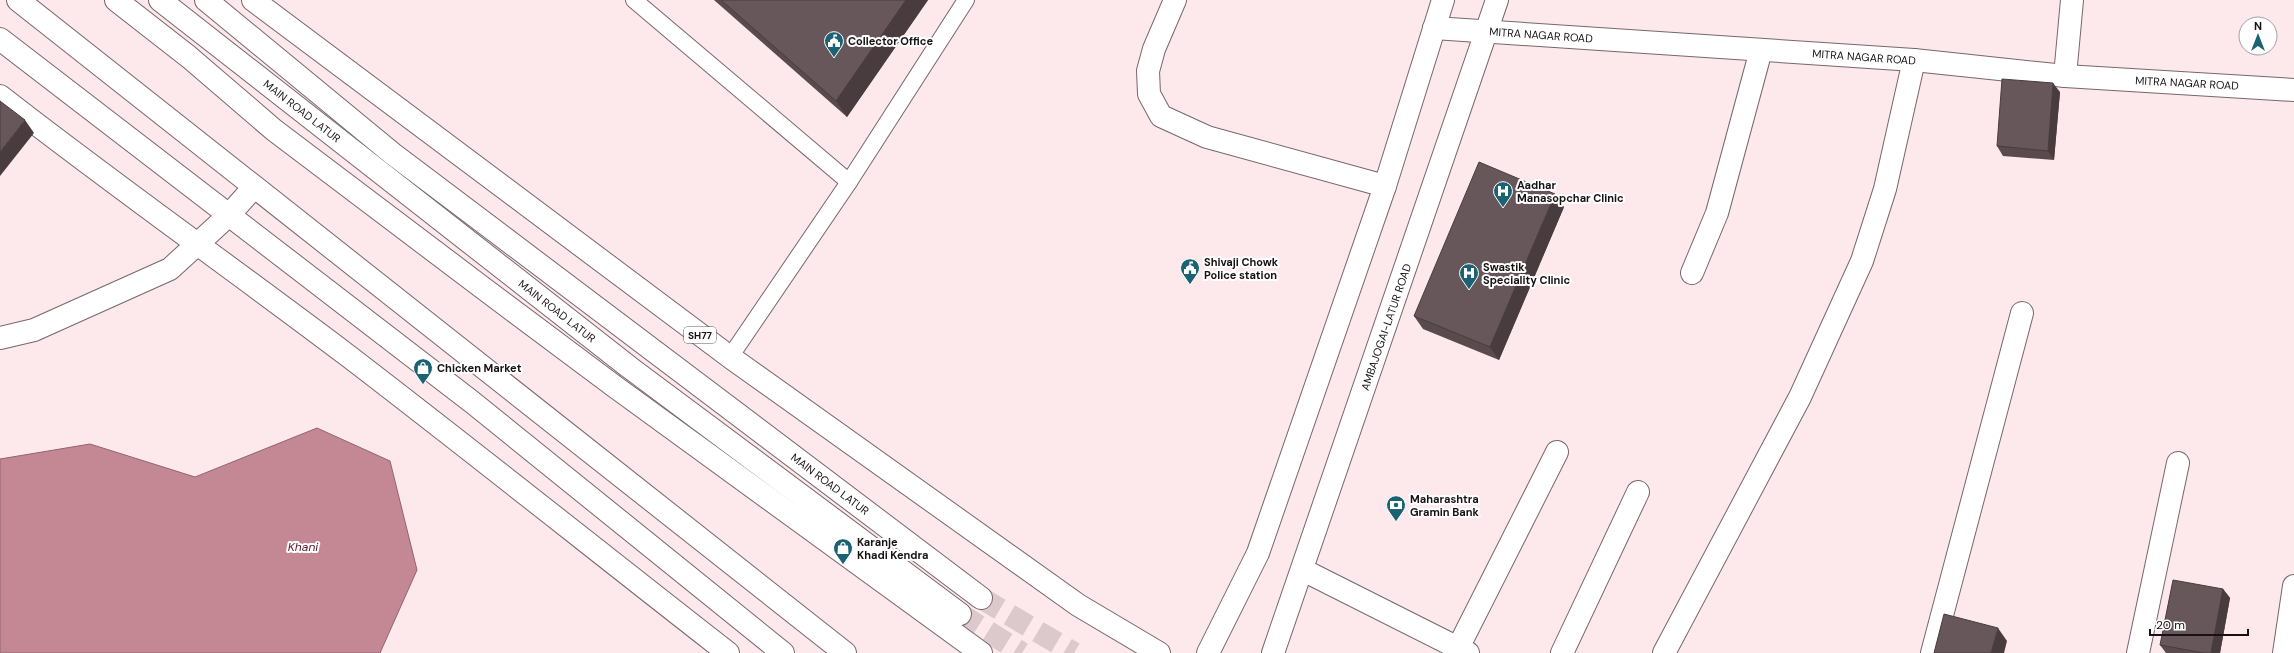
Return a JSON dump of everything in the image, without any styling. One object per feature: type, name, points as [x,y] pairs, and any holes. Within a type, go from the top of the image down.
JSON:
[{"type":"street","points":[[18,0],[845,653]]},
{"type":"street","points":[[116,0],[189,57],[274,130],[476,283],[614,386],[981,653]]},
{"type":"street","name":"MAIN ROAD LATUR","points":[[160,0],[629,367],[960,614]]},
{"type":"street","name":"MAIN ROAD LATUR","points":[[206,0],[400,158],[981,598]]},
{"type":"street","name":"SH77","points":[[253,0],[730,357],[1078,605],[1159,653]]},
{"type":"street","points":[[1175,0],[1154,49],[1148,71],[1149,94],[1161,116],[1207,137],[1385,186]]},
{"type":"street","points":[[1208,653],[1258,553],[1385,186],[1443,0]]},
{"type":"street","name":"AMBAJOGAI-LATUR ROAD","points":[[1273,653],[1303,570],[1497,0]]},
{"type":"street","points":[[2065,76],[2072,0]]},
{"type":"street","name":"MITRA NAGAR ROAD","points":[[1434,28],[1914,60],[2065,76],[2294,90]]},
{"type":"street","points":[[0,39],[472,402],[783,653]]},
{"type":"street","points":[[1692,273],[1717,213],[1761,50]]},
{"type":"street","points":[[1664,653],[1800,397],[1862,261],[1885,189],[1914,60]]},
{"type":"street","points":[[0,96],[81,159],[199,244],[349,357],[728,653]]},
{"type":"street","points":[[0,338],[34,330],[170,270],[229,215],[254,187]]},
{"type":"street","points":[[1932,653],[2022,313]]},
{"type":"street","points":[[1303,570],[1463,651],[1557,452]]},
{"type":"street","points":[[2138,653],[2178,463]]},
{"type":"street","points":[[1562,653],[1638,492]]},
{"type":"street","points":[[2284,653],[2294,586]]},
{"type":"lane","points":[[634,0],[849,182]]},
{"type":"lane","points":[[730,357],[849,182],[966,0]]},
{"type":"water","name":"Khani","points":[[317,428],[390,461],[417,570],[380,653],[0,653],[0,459],[90,444],[195,477]]},
{"type":"building","name":"Collector Office","points":[[721,0],[906,0],[836,101]]},
{"type":"building","points":[[2002,79],[2053,83],[2048,151],[1997,146]]},
{"type":"building","points":[[0,101],[25,120],[0,152]]},
{"type":"building","points":[[1479,162],[1555,194],[1490,347],[1414,316]]},
{"type":"building","points":[[2173,580],[2223,589],[2211,653],[2160,645]]},
{"type":"building","points":[[1944,614],[1998,628],[1991,653],[1934,653]]},
{"type":"tunnel","points":[[981,598],[1074,653]]},
{"type":"tunnel","points":[[960,614],[1022,653]]},
{"type":"place","name":"Collector Office","points":[[834,58]]},
{"type":"place","name":"Aadhar Manasopchar Clinic","points":[[1503,208]]},
{"type":"place","name":"Shivaji Chowk Police station","points":[[1190,285]]},
{"type":"place","name":"Swastik Speciality Clinic","points":[[1469,290]]},
{"type":"place","name":"Chicken Market","points":[[423,385]]},
{"type":"place","name":"Maharashtra Gramin Bank","points":[[1396,522]]},
{"type":"place","name":"Karanje Khadi Kendra","points":[[843,565]]}]
